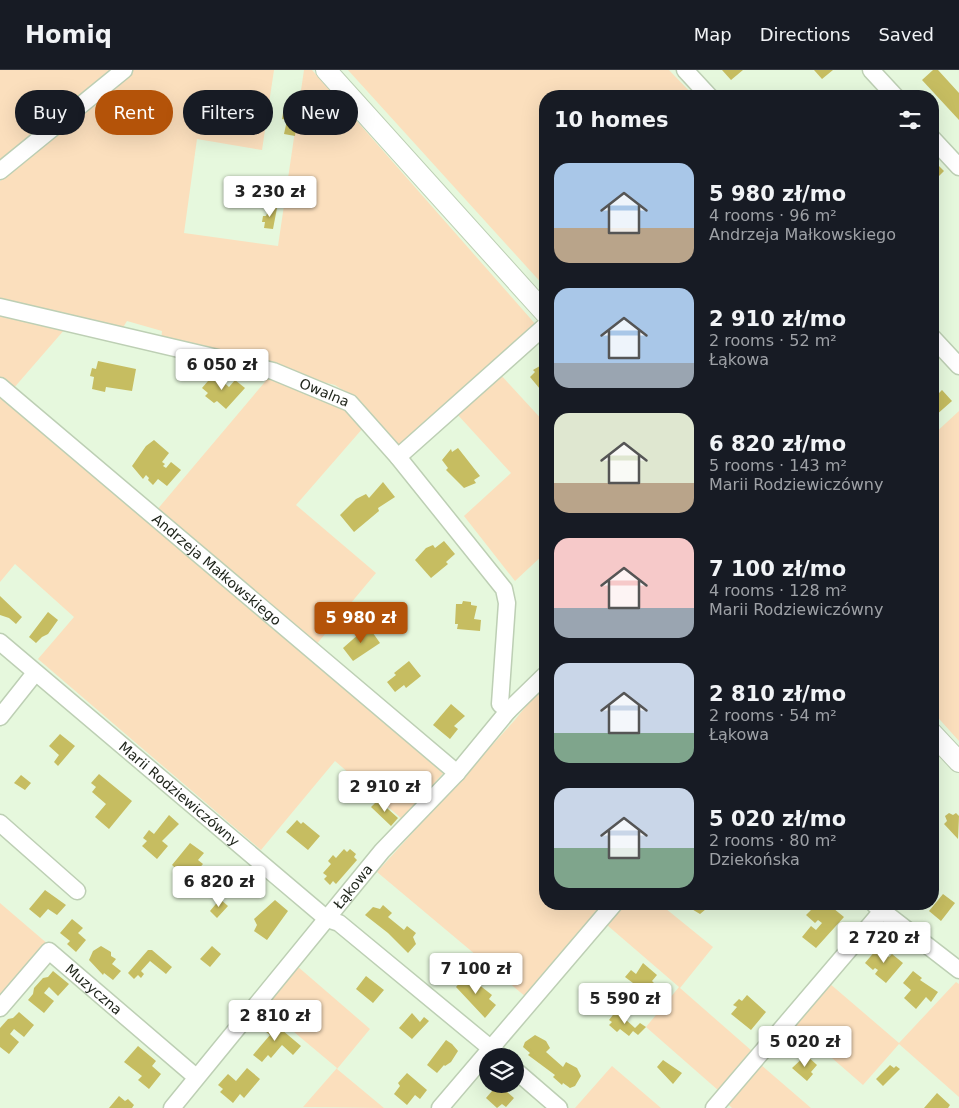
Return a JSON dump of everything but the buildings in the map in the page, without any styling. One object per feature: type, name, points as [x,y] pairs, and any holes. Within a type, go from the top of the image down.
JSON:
[{"type":"main road","points":[[326,70],[539,306]]},
{"type":"main road","points":[[939,741],[959,762]]},
{"type":"street","points":[[0,171],[124,70]]},
{"type":"street","points":[[685,70],[703,90]]},
{"type":"street","points":[[871,70],[889,90]]},
{"type":"street","points":[[939,146],[959,167]]},
{"type":"street","name":"Owalna","points":[[0,307],[273,372],[303,382],[350,403],[398,456],[504,589],[507,603],[500,704],[508,711]]},
{"type":"street","points":[[398,456],[539,331]]},
{"type":"street","points":[[939,345],[959,366]]},
{"type":"street","name":"Andrzeja Małkowskiego","points":[[0,386],[457,773]]},
{"type":"street","name":"Marii Rodziewiczówny","points":[[0,642],[327,919],[339,923],[490,1048]]},
{"type":"street","points":[[0,716],[35,673]]},
{"type":"street","name":"Łąkowa","points":[[172,1108],[382,851],[457,773],[508,711],[539,681]]},
{"type":"street","points":[[0,823],[77,891]]},
{"type":"street","points":[[498,1048],[609,910]]},
{"type":"street","points":[[714,1108],[876,910]]},
{"type":"street","points":[[882,910],[959,970]]},
{"type":"street","name":"Muzyczna","points":[[0,1008],[49,951],[196,1077]]},
{"type":"street","points":[[440,1108],[479,1068]]},
{"type":"street","points":[[524,1078],[559,1108]]},
{"type":"shaded area","points":[[0,70],[114,70],[85,94],[85,90],[15,90],[15,135],[34,135],[0,163]]},
{"type":"shaded area","points":[[133,70],[274,70],[271,90],[183,90],[183,135],[264,135],[262,150],[197,139],[184,233],[278,246],[294,135],[358,135],[358,122],[537,326],[400,448],[361,402],[335,385],[161,341],[162,331],[127,321],[122,329],[0,302],[0,181],[55,135],[85,135],[85,110],[95,102],[95,135],[173,135],[173,90],[109,90]]},
{"type":"shaded area","points":[[304,70],[312,70],[330,90],[301,90]]},
{"type":"shaded area","points":[[348,70],[669,70],[688,90],[539,90],[539,280]]},
{"type":"shaded area","points":[[0,312],[65,329],[13,389],[0,378]]},
{"type":"shaded area","points":[[500,374],[539,416],[539,559],[515,581],[464,516],[511,473],[457,414]]},
{"type":"shaded area","points":[[269,377],[350,412],[363,428],[296,505],[376,573],[315,646],[156,511]]},
{"type":"shaded area","points":[[0,398],[446,770],[402,819],[335,761],[261,850],[38,659],[74,617],[15,564],[0,582]]},
{"type":"shaded area","points":[[959,411],[959,741],[939,719],[939,429]]},
{"type":"shaded area","points":[[539,690],[539,910],[602,910],[526,997],[377,872],[514,721]]},
{"type":"shaded area","points":[[0,903],[49,945],[0,1002]]},
{"type":"shaded area","points":[[620,910],[667,910],[713,947],[680,988],[752,1051],[719,1091],[646,1027],[679,987],[607,925]]},
{"type":"shaded area","points":[[297,966],[370,1029],[337,1069],[384,1108],[303,1107],[337,1068],[263,1006]]},
{"type":"shaded area","points":[[956,982],[959,984],[959,1097],[899,1044],[863,1085],[794,1025],[829,983],[899,1043]]},
{"type":"shaded area","points":[[760,1064],[811,1108],[732,1108],[727,1103]]},
{"type":"shaded area","points":[[612,1066],[661,1108],[575,1108]]}]
